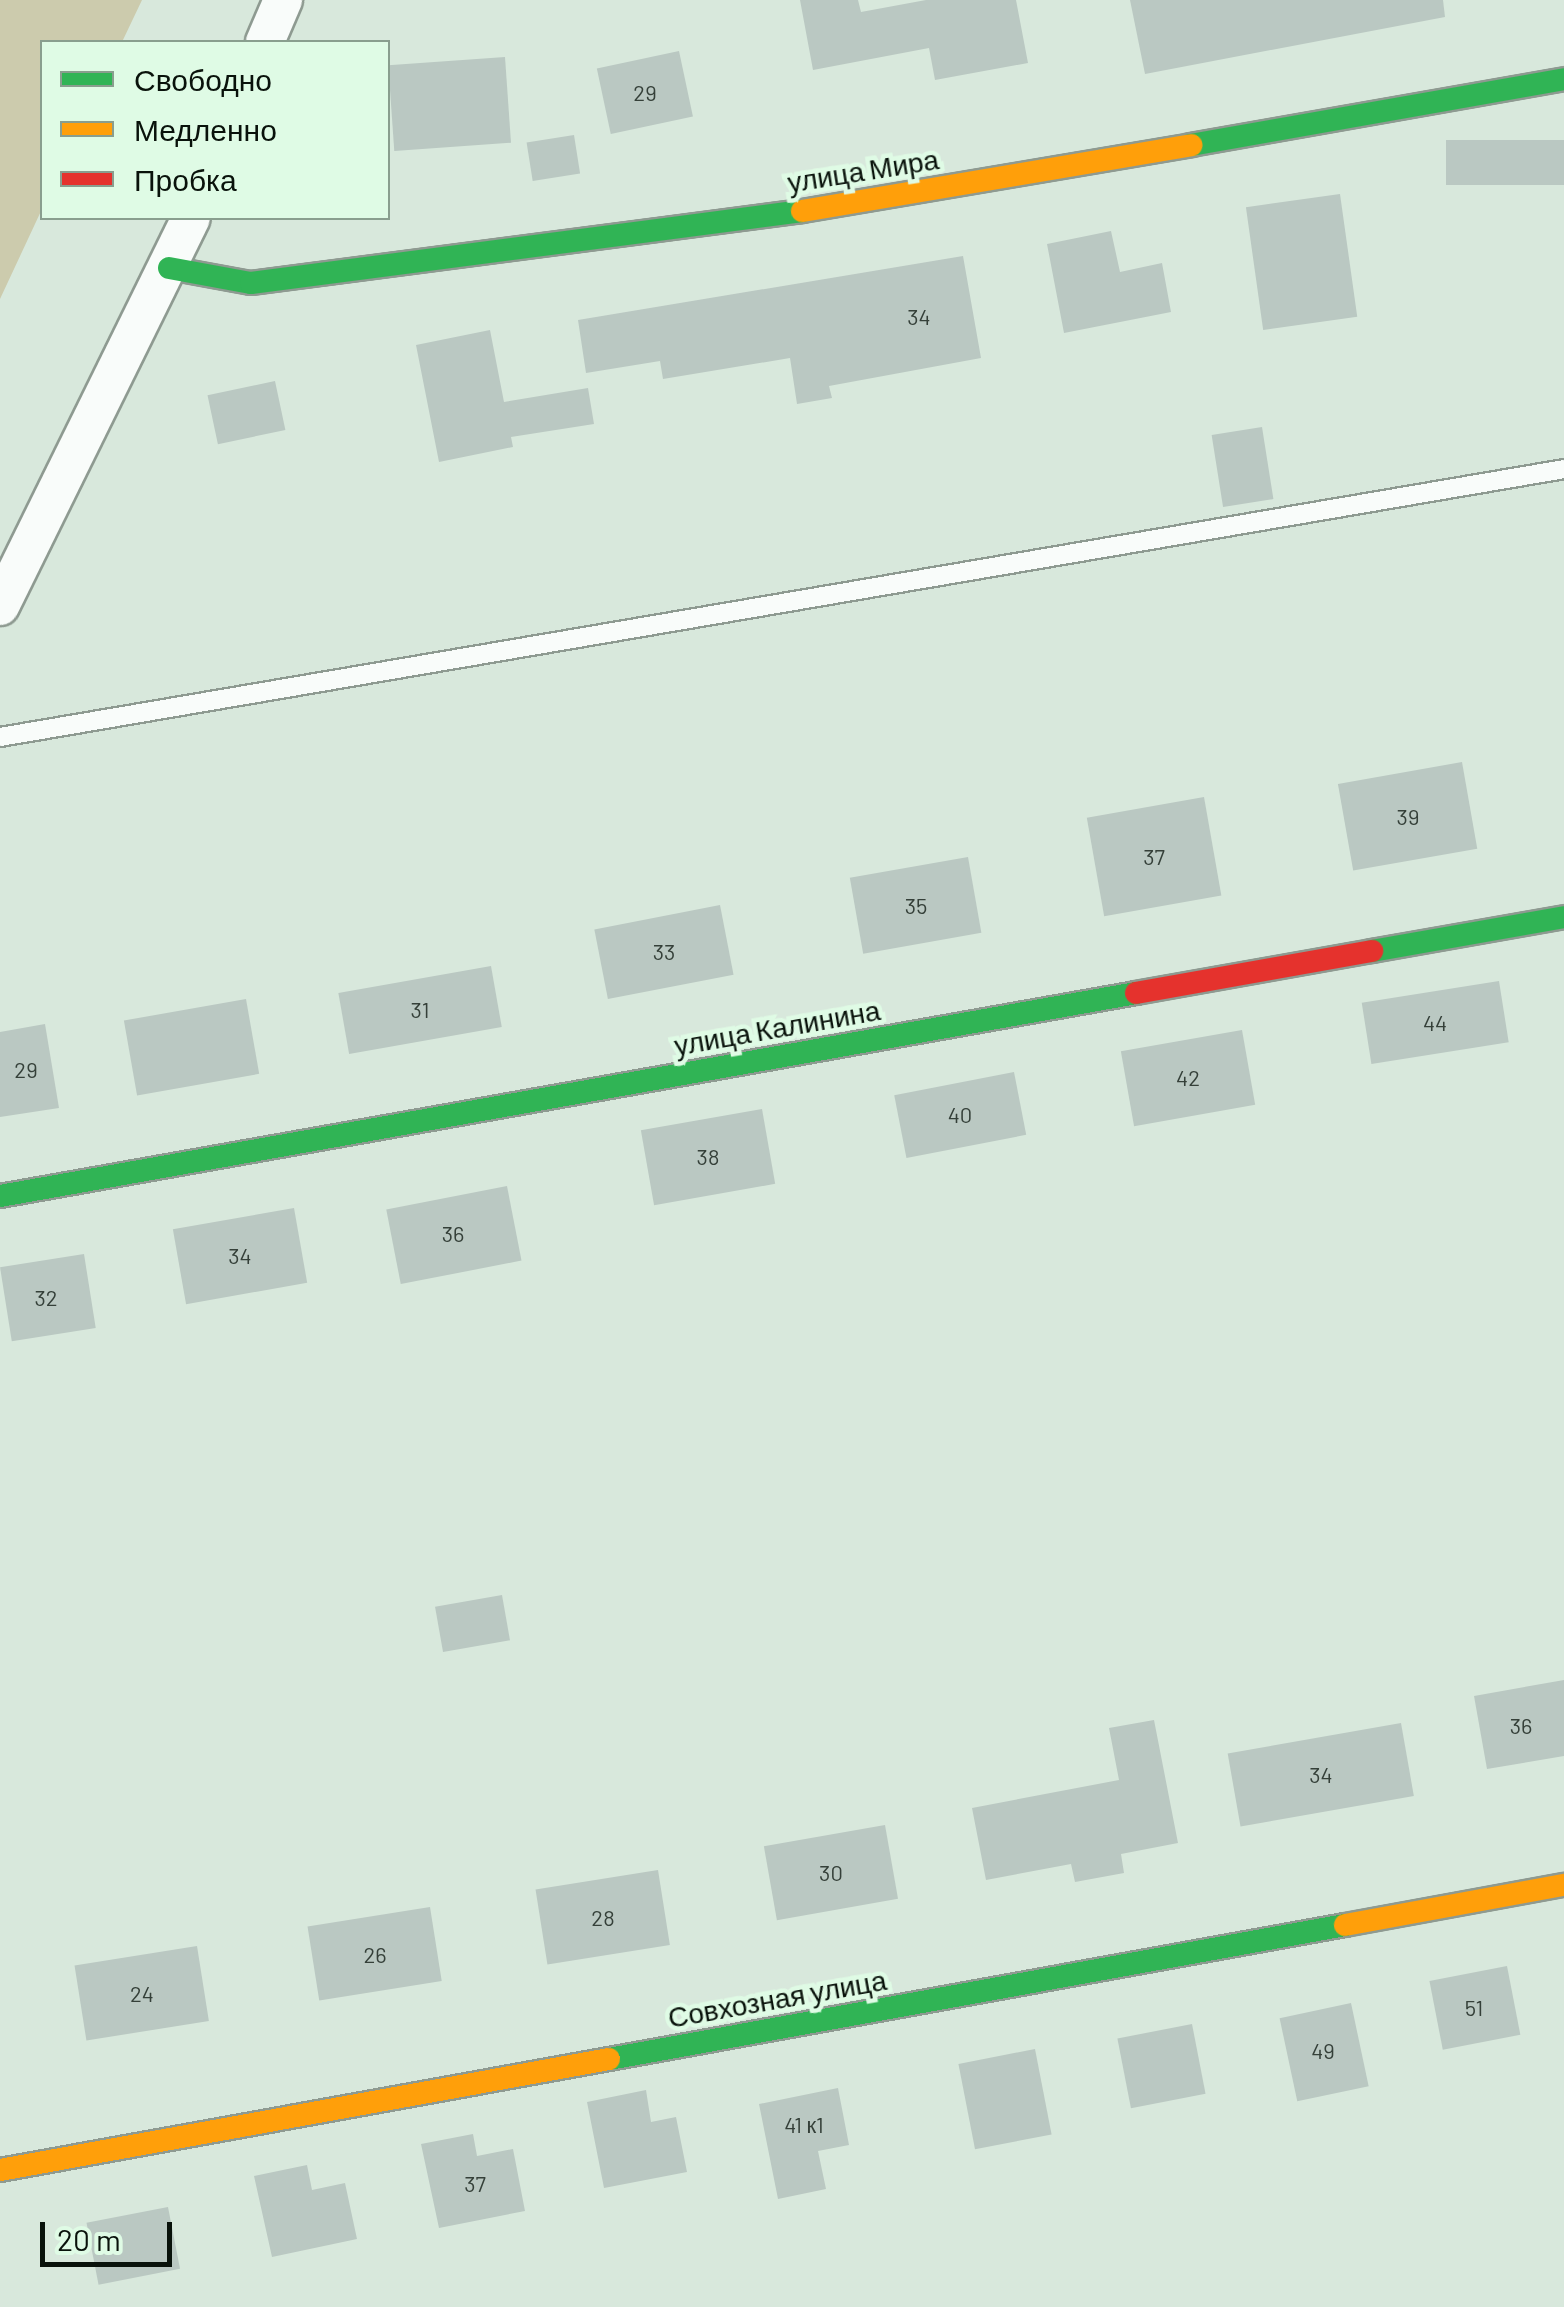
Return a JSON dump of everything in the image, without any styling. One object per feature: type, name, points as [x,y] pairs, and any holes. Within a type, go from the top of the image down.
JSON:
[{"type":"street","points":[[266,40],[283,0]]},
{"type":"street","name":"улица Мира","points":[[169,268],[251,283],[428,264],[884,199],[1564,78]]},
{"type":"street","points":[[0,606],[190,220]]},
{"type":"street","name":"улица Калинина","points":[[0,1196],[1564,917]]},
{"type":"street","name":"Совхозная улица","points":[[0,2170],[1564,1885]]},
{"type":"lane","points":[[0,737],[1564,469]]},
{"type":"green space","points":[[0,0],[142,0],[123,40],[40,40],[40,213],[0,299]]},
{"type":"building","points":[[800,0],[858,0],[861,12],[926,0],[1016,0],[1028,63],[935,80],[929,48],[813,70]]},
{"type":"building","points":[[1130,0],[1443,0],[1445,17],[1145,74]]},
{"type":"building","points":[[679,51],[693,117],[611,134],[597,68]]},
{"type":"building","points":[[505,57],[511,143],[394,151],[390,65]]},
{"type":"building","points":[[574,135],[580,174],[533,181],[527,143]]},
{"type":"building","points":[[1446,140],[1564,140],[1564,185],[1446,185]]},
{"type":"building","points":[[1340,194],[1357,317],[1263,330],[1246,207]]},
{"type":"building","points":[[1111,231],[1120,272],[1162,263],[1171,312],[1064,333],[1047,244]]},
{"type":"building","points":[[963,256],[981,358],[829,386],[832,398],[797,404],[790,358],[663,379],[660,361],[586,373],[578,320]]},
{"type":"building","points":[[490,330],[504,402],[588,388],[594,424],[511,437],[513,447],[439,462],[416,345]]},
{"type":"building","points":[[275,381],[285,430],[218,444],[208,395]]},
{"type":"building","points":[[1262,427],[1273,499],[1223,507],[1212,435]]},
{"type":"building","points":[[1462,762],[1477,849],[1353,871],[1338,784]]},
{"type":"building","points":[[1204,797],[1221,895],[1104,916],[1087,818]]},
{"type":"building","points":[[968,857],[981,933],[863,954],[850,878]]},
{"type":"building","points":[[720,905],[734,975],[608,999],[594,929]]},
{"type":"building","points":[[491,966],[502,1027],[349,1054],[338,993]]},
{"type":"building","points":[[1499,981],[1509,1042],[1371,1064],[1362,1003]]},
{"type":"building","points":[[246,999],[259,1074],[137,1095],[124,1021]]},
{"type":"building","points":[[45,1024],[59,1108],[0,1117],[0,1032]]},
{"type":"building","points":[[1242,1030],[1255,1105],[1134,1126],[1121,1051]]},
{"type":"building","points":[[1014,1072],[1026,1135],[906,1158],[894,1095]]},
{"type":"building","points":[[762,1109],[775,1184],[654,1205],[641,1130]]},
{"type":"building","points":[[507,1186],[522,1261],[401,1284],[386,1209]]},
{"type":"building","points":[[294,1208],[307,1283],[186,1304],[173,1229]]},
{"type":"building","points":[[84,1254],[96,1328],[12,1341],[0,1267]]},
{"type":"building","points":[[502,1595],[510,1640],[443,1652],[435,1607]]},
{"type":"building","points":[[1564,1680],[1564,1756],[1487,1769],[1474,1696]]},
{"type":"building","points":[[1154,1720],[1178,1843],[1121,1854],[1124,1873],[1075,1882],[1071,1864],[986,1880],[972,1808],[1119,1780],[1109,1728]]},
{"type":"building","points":[[1401,1723],[1414,1796],[1241,1826],[1228,1754]]},
{"type":"building","points":[[885,1825],[898,1899],[777,1920],[764,1846]]},
{"type":"building","points":[[658,1870],[670,1945],[547,1964],[536,1889]]},
{"type":"building","points":[[430,1907],[442,1981],[319,2000],[308,1926]]},
{"type":"building","points":[[197,1946],[209,2021],[86,2040],[75,1965]]},
{"type":"building","points":[[1507,1966],[1520,2035],[1443,2050],[1429,1981]]},
{"type":"building","points":[[1351,2003],[1369,2086],[1297,2101],[1280,2018]]},
{"type":"building","points":[[1192,2024],[1206,2094],[1131,2108],[1117,2039]]},
{"type":"building","points":[[1035,2049],[1052,2134],[975,2149],[958,2064]]},
{"type":"building","points":[[838,2088],[849,2145],[818,2151],[826,2189],[778,2199],[759,2104]]},
{"type":"building","points":[[646,2090],[651,2122],[676,2117],[687,2172],[604,2188],[587,2102]]},
{"type":"building","points":[[473,2134],[477,2156],[513,2149],[525,2211],[439,2228],[421,2144]]},
{"type":"building","points":[[307,2165],[312,2190],[345,2183],[357,2239],[272,2257],[254,2176]]},
{"type":"building","points":[[168,2207],[180,2269],[99,2285],[87,2223]]},
{"type":"traffic: fast","points":[[1191,145],[1564,79]]},
{"type":"traffic: fast","points":[[169,268],[251,283],[802,211]]},
{"type":"traffic: fast","points":[[1372,951],[1564,917]]},
{"type":"traffic: fast","points":[[0,1196],[1136,993]]},
{"type":"traffic: fast","points":[[609,2059],[1345,1925]]},
{"type":"traffic: slow","points":[[802,211],[1191,145]]},
{"type":"traffic: slow","points":[[1345,1925],[1564,1885]]},
{"type":"traffic: slow","points":[[0,2170],[609,2059]]},
{"type":"traffic: jam","points":[[1136,993],[1372,951]]}]
